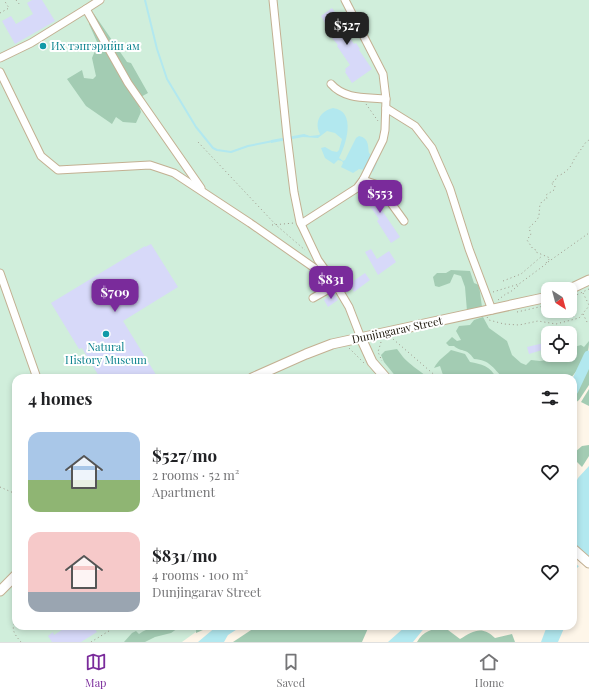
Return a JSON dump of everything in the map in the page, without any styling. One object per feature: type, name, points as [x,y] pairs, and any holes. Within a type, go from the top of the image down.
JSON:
[{"type":"main road","points":[[577,286],[589,280]]},
{"type":"main road","name":"Dunjingarav Street","points":[[261,374],[314,350],[344,341],[385,335],[489,309],[541,298]]},
{"type":"main road","points":[[361,338],[372,362],[382,374]]},
{"type":"main road","points":[[577,552],[589,563]]},
{"type":"main road","points":[[0,591],[12,578]]},
{"type":"street","points":[[0,58],[31,43],[100,0]]},
{"type":"street","points":[[273,0],[288,145],[294,192],[301,223],[318,260],[335,283],[349,306],[361,338]]},
{"type":"street","points":[[301,223],[354,192],[367,173],[383,140],[385,130],[386,99],[383,74],[345,0]]},
{"type":"street","points":[[86,9],[128,83],[203,192]]},
{"type":"street","points":[[0,72],[41,156],[58,170],[150,164],[174,173],[335,283]]},
{"type":"street","points":[[331,84],[347,96],[386,99]]},
{"type":"street","points":[[386,108],[415,126],[432,148],[450,189],[469,248],[487,294],[489,309]]},
{"type":"street","points":[[363,180],[380,187],[404,222]]},
{"type":"street","points":[[0,273],[36,374]]},
{"type":"street","points":[[314,298],[335,283]]},
{"type":"path","points":[[0,13],[9,8],[4,0]]},
{"type":"path","points":[[16,0],[20,5]]},
{"type":"path","points":[[362,97],[385,130]]},
{"type":"path","points":[[546,263],[550,258],[536,252],[527,240],[531,234],[529,228],[536,222],[539,214],[539,206],[547,198],[546,195],[554,190],[554,186],[551,183],[555,181],[557,176],[564,174],[573,165],[574,161],[584,148],[586,142],[589,140]]},
{"type":"path","points":[[198,142],[276,224],[308,252]]},
{"type":"path","points":[[272,225],[301,223]]},
{"type":"path","points":[[583,292],[589,306],[579,318],[574,320],[556,324],[538,321],[520,325],[501,324],[486,317],[489,309],[507,293],[589,233]]},
{"type":"path","points":[[503,281],[522,274],[543,256]]},
{"type":"path","points":[[487,294],[519,284]]},
{"type":"path","points":[[577,295],[589,289]]},
{"type":"path","points":[[583,314],[588,324]]},
{"type":"path","points":[[383,363],[378,350],[385,335],[391,336],[433,374]]},
{"type":"path","points":[[349,348],[363,363]]},
{"type":"path","points":[[0,487],[12,492]]},
{"type":"path","points":[[14,630],[14,634],[21,642]]},
{"type":"path","points":[[91,642],[110,630]]},
{"type":"green space","points":[[0,0],[589,0],[589,345],[577,354],[577,326],[541,326],[541,362],[567,362],[554,372],[542,374],[12,374],[12,630],[198,630],[182,642],[0,642]]},
{"type":"green space","points":[[94,14],[127,62],[131,63],[148,93],[137,99],[141,112],[136,123],[123,122],[116,117],[112,124],[86,106],[67,79],[82,70],[84,78],[93,79],[96,76],[92,58],[98,44],[89,24]]},
{"type":"green space","points":[[451,270],[470,271],[474,283],[479,285],[482,307],[467,311],[465,287],[461,276],[454,274],[450,283],[439,287],[435,286],[433,277],[437,273],[446,273]]},
{"type":"green space","points":[[483,317],[489,328],[507,341],[512,355],[521,363],[526,365],[531,360],[541,362],[577,362],[577,346],[581,345],[584,347],[589,341],[588,353],[582,365],[574,374],[499,374],[488,363],[474,359],[466,351],[454,346],[449,346],[446,343],[452,337],[457,341],[461,340],[456,331],[459,326],[470,325],[474,320]]},
{"type":"green space","points":[[397,349],[408,362],[424,374],[394,374],[384,362],[381,355],[385,351]]},
{"type":"green space","points":[[451,350],[465,354],[470,362],[488,368],[494,374],[443,374],[440,366],[434,368]]},
{"type":"green space","points":[[589,366],[589,385],[577,402],[577,391]]},
{"type":"green space","points":[[589,389],[589,406],[581,402]]},
{"type":"green space","points":[[589,445],[589,456],[582,467],[577,462],[577,450],[582,446]]},
{"type":"green space","points":[[175,630],[171,633],[155,637],[145,642],[124,642],[132,633],[136,631],[139,634],[143,631]]},
{"type":"green space","points":[[196,630],[203,630],[196,633]]},
{"type":"green space","points":[[251,630],[367,630],[362,642],[233,642]]},
{"type":"green space","points":[[448,630],[460,639],[473,632],[482,630],[495,638],[512,634],[515,642],[417,642],[422,635],[428,631]]},
{"type":"water","points":[[333,108],[340,110],[345,115],[348,129],[347,137],[339,158],[343,161],[345,160],[356,138],[359,136],[362,137],[366,140],[369,153],[371,155],[370,159],[377,163],[373,172],[366,168],[364,170],[359,169],[353,173],[341,167],[343,163],[342,161],[338,160],[334,164],[325,158],[321,148],[325,147],[337,152],[339,150],[342,139],[335,133],[327,131],[318,138],[303,137],[271,143],[271,140],[304,134],[310,136],[319,135],[319,118],[328,109]]},
{"type":"water","points":[[589,466],[589,558],[577,568],[577,480]]},
{"type":"water","points":[[212,630],[236,630],[228,635],[224,642],[198,642]]},
{"type":"water","points":[[402,630],[423,630],[413,642],[388,642]]},
{"type":"water","points":[[546,630],[563,630],[558,642],[541,642]]},
{"type":"pier","points":[[577,546],[589,557],[589,560],[580,567],[577,565]]},
{"type":"building","points":[[32,0],[42,0],[55,21],[15,44],[2,21],[11,16],[16,24],[33,14],[27,3]]},
{"type":"building","points":[[332,8],[339,18],[341,16],[350,33],[347,34],[354,44],[356,43],[372,69],[352,83],[345,72],[345,69],[350,65],[332,38],[333,37],[321,16]]},
{"type":"building","points":[[367,187],[371,188],[384,207],[381,209],[400,237],[391,243],[377,221],[379,219],[360,192]]},
{"type":"building","points":[[151,244],[178,287],[123,321],[156,374],[98,374],[82,348],[79,349],[51,303]]},
{"type":"building","points":[[371,249],[377,259],[389,251],[396,262],[378,275],[365,252]]},
{"type":"building","points":[[365,273],[370,280],[354,292],[349,284]]},
{"type":"building","points":[[334,293],[338,300],[328,307],[324,300]]},
{"type":"building","points":[[541,344],[541,350],[529,354],[527,347]]},
{"type":"building","points":[[62,630],[96,630],[97,632],[81,642],[52,642],[48,636],[53,632],[54,635]]},
{"type":"waterway","points":[[145,0],[157,49],[167,79],[196,127],[213,148],[231,152],[248,146],[273,141]]},
{"type":"waterway","points":[[577,382],[589,356]]},
{"type":"place","name":"Их тэнгэрийн ам","points":[[43,46]]},
{"type":"place","name":"Natural History Museum","points":[[106,334]]}]
